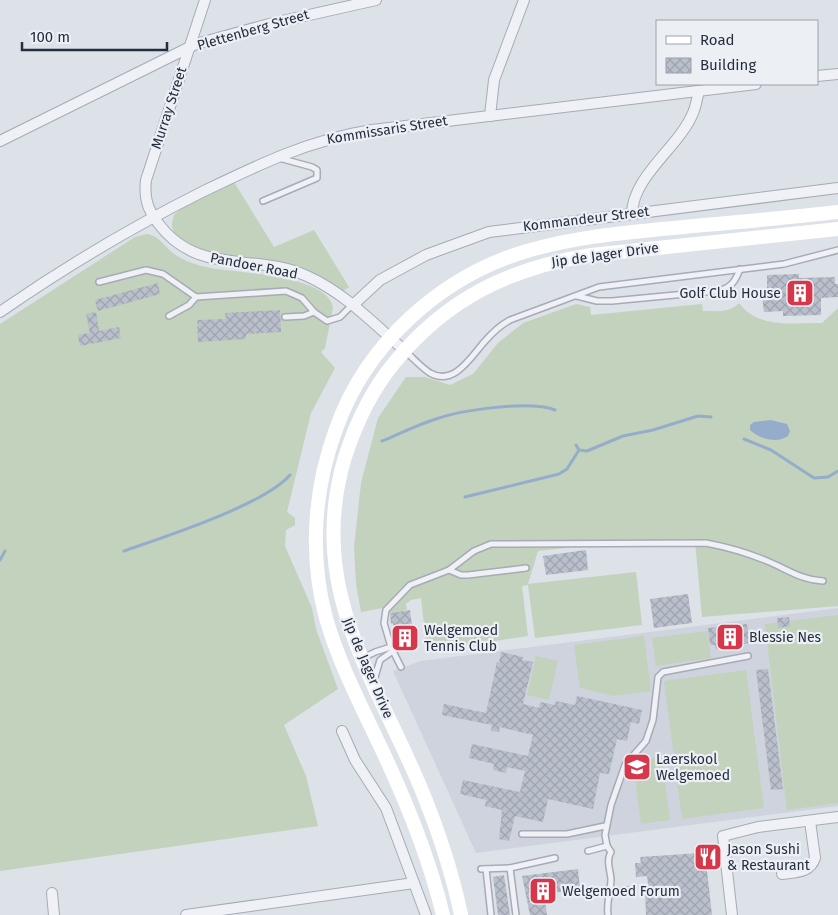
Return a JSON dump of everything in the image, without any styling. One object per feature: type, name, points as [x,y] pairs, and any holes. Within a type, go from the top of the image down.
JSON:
[{"type":"main road","name":"Jip de Jager Drive","points":[[394,777],[335,645],[325,611],[318,574],[316,529],[319,490],[328,450],[342,414],[365,371],[390,338],[412,316],[455,283],[490,265],[523,252],[600,236],[838,212]]},
{"type":"main road","name":"Jip de Jager Drive","points":[[461,915],[457,893],[436,827],[420,785],[353,641],[337,579],[334,537],[337,492],[348,448],[363,412],[380,382],[404,350],[438,318],[469,296],[507,276],[549,263],[591,255],[838,229]]},
{"type":"main road","points":[[361,660],[356,666],[356,678],[387,746],[394,777],[418,833],[435,882],[442,915]]},
{"type":"street","name":"Murray Street","points":[[153,217],[146,200],[146,180],[205,0]]},
{"type":"street","name":"Plettenberg Street","points":[[0,141],[196,44],[269,24],[376,0]]},
{"type":"street","points":[[490,116],[494,80],[524,0]]},
{"type":"street","points":[[818,76],[838,74]]},
{"type":"street","name":"Kommissaris Street","points":[[0,312],[57,273],[153,217],[273,157],[311,144],[351,133],[748,85]]},
{"type":"street","points":[[632,213],[636,192],[693,114],[698,91]]},
{"type":"street","name":"Kommandeur Street","points":[[353,305],[380,280],[426,254],[489,232],[838,188]]},
{"type":"street","name":"Pandoer Road","points":[[153,217],[172,240],[189,251],[212,258],[286,269],[327,287],[353,305],[404,350]]},
{"type":"street","points":[[342,731],[355,760],[386,808],[426,915]]},
{"type":"street","points":[[732,915],[723,836],[758,827],[838,817]]},
{"type":"street","points":[[782,874],[805,870],[813,863],[815,858],[810,821]]},
{"type":"street","points":[[186,915],[414,883]]},
{"type":"street","points":[[52,893],[54,915]]},
{"type":"lane","points":[[263,201],[314,180],[318,174],[312,167],[273,157]]},
{"type":"lane","points":[[404,350],[431,374],[438,376],[455,374],[499,326],[510,320],[599,287],[784,264],[838,250]]},
{"type":"lane","points":[[577,296],[597,301],[612,301],[717,291],[728,288],[733,284],[740,269]]},
{"type":"lane","points":[[99,282],[135,271],[154,270],[163,274],[196,297],[286,291],[302,298],[314,312],[327,321],[334,320],[353,305]]},
{"type":"lane","points":[[169,316],[189,305],[196,297]]},
{"type":"lane","points":[[285,317],[304,316],[314,312]]},
{"type":"lane","points":[[401,667],[392,649],[384,623],[386,610],[410,585],[449,570],[474,551],[501,543],[541,545],[706,543],[725,546],[768,561],[803,578],[823,581]]},
{"type":"lane","points":[[449,570],[468,575],[526,568]]},
{"type":"lane","points":[[353,641],[375,652]]},
{"type":"lane","points":[[361,660],[375,652],[392,649]]},
{"type":"lane","points":[[376,692],[375,675],[378,663],[392,649]]},
{"type":"lane","points":[[608,915],[611,879],[608,859],[611,852],[607,846],[605,826],[620,778],[630,756],[646,741],[653,720],[656,680],[660,674],[748,656]]},
{"type":"lane","points":[[522,834],[567,834],[605,826]]},
{"type":"lane","points":[[588,851],[607,846]]},
{"type":"lane","points":[[492,915],[483,869],[510,868],[555,858]]},
{"type":"lane","points":[[510,868],[516,915]]},
{"type":"lane","points":[[609,892],[631,890]]},
{"type":"shaded area","name":"Laerskool Welgemoed","points":[[838,608],[838,806],[476,853],[393,671],[421,661]]},
{"type":"green space","points":[[234,182],[274,247],[314,230],[349,287],[343,291],[316,275],[283,264],[212,253],[184,242],[175,234],[172,223],[174,215],[181,209]]},
{"type":"green space","points":[[147,234],[155,237],[177,256],[194,264],[269,275],[304,284],[318,290],[328,298],[333,308],[325,348],[321,352],[335,368],[311,413],[287,512],[295,518],[295,525],[286,530],[285,546],[312,608],[316,629],[338,689],[284,725],[306,776],[318,826],[0,871],[0,324],[135,237]]},
{"type":"green space","points":[[739,303],[756,317],[766,321],[788,324],[822,323],[838,308],[838,606],[702,617],[695,541],[629,541],[538,551],[528,584],[636,572],[642,625],[535,638],[528,585],[522,586],[528,636],[427,651],[421,598],[411,600],[406,604],[407,610],[389,613],[383,608],[361,612],[356,584],[354,547],[361,483],[378,418],[406,377],[425,377],[450,385],[473,374],[498,343],[523,323],[576,304],[590,307],[591,315],[702,304],[703,311],[722,311],[732,308]]},
{"type":"green space","points":[[838,615],[838,803],[787,810],[765,624],[777,623],[778,627],[789,621]]},
{"type":"green space","points":[[707,631],[711,658],[656,666],[652,638]]},
{"type":"green space","points":[[644,636],[651,691],[613,696],[580,688],[574,645]]},
{"type":"green space","points":[[536,656],[558,661],[549,700],[527,695]]},
{"type":"green space","points":[[746,670],[764,808],[682,819],[664,681]]},
{"type":"green space","points":[[662,757],[670,820],[641,824],[633,761]]},
{"type":"water","points":[[771,420],[787,424],[790,431],[788,436],[774,440],[758,436],[750,430],[750,425],[754,422]]},
{"type":"building","name":"Golf Club House","points":[[799,274],[799,278],[835,277],[835,284],[838,284],[838,297],[821,298],[821,315],[783,316],[783,311],[764,312],[761,288],[767,288],[767,275]]},
{"type":"building","points":[[158,283],[160,294],[98,311],[95,300]]},
{"type":"building","points":[[280,310],[281,332],[246,334],[246,339],[198,342],[197,320],[226,319],[225,313]]},
{"type":"building","points":[[96,312],[99,331],[119,327],[121,338],[80,346],[78,335],[90,333],[86,314]]},
{"type":"building","points":[[586,550],[588,570],[546,575],[543,556]]},
{"type":"building","points":[[688,594],[692,623],[654,628],[650,599]]},
{"type":"building","name":"Welgemoed Tennis Club","points":[[410,610],[415,649],[401,651],[400,645],[397,645],[390,613]]},
{"type":"building","points":[[789,617],[790,626],[778,628],[777,618]]},
{"type":"building","name":"Blessie Nes","points":[[747,624],[748,632],[752,631],[751,642],[716,649],[715,645],[710,645],[708,628]]},
{"type":"building","points":[[501,652],[523,657],[522,660],[533,662],[523,704],[539,708],[540,702],[555,705],[556,701],[575,705],[577,696],[642,710],[639,724],[631,722],[627,741],[617,739],[609,774],[600,773],[593,809],[548,799],[543,822],[515,816],[509,841],[499,839],[502,810],[485,806],[486,800],[460,794],[463,780],[520,792],[525,771],[507,767],[506,773],[493,770],[494,764],[469,758],[472,744],[528,756],[533,735],[500,727],[499,732],[491,731],[492,725],[442,715],[444,704],[486,713]]},
{"type":"building","points":[[768,669],[783,789],[771,790],[756,670]]},
{"type":"building","points":[[715,852],[716,862],[706,862],[712,915],[646,915],[645,892],[649,891],[647,876],[636,877],[635,863],[641,863],[640,857]]},
{"type":"building","name":"Welgemoed Forum","points":[[578,869],[580,889],[544,894],[547,915],[530,915],[522,876]]},
{"type":"building","points":[[504,875],[510,915],[498,915],[493,877]]},
{"type":"waterway","points":[[382,441],[429,421],[462,412],[513,406],[544,407],[555,410]]},
{"type":"waterway","points":[[576,445],[579,450],[587,451],[623,436],[653,430],[698,416],[711,417]]},
{"type":"waterway","points":[[744,439],[771,450],[814,478],[828,477],[838,471]]},
{"type":"waterway","points":[[465,497],[559,474],[567,469],[579,450]]},
{"type":"waterway","points":[[124,551],[237,509],[259,498],[290,475]]},
{"type":"waterway","points":[[0,560],[5,551]]},
{"type":"place","name":"Golf Club House","points":[[800,293]]},
{"type":"place","name":"Blessie Nes","points":[[730,637]]},
{"type":"place","name":"Welgemoed Tennis Club","points":[[405,638]]},
{"type":"place","name":"Laerskool Welgemoed","points":[[637,767]]},
{"type":"place","name":"Jason Sushi & Restaurant","points":[[708,857]]},
{"type":"place","name":"Welgemoed Forum","points":[[543,891]]}]
